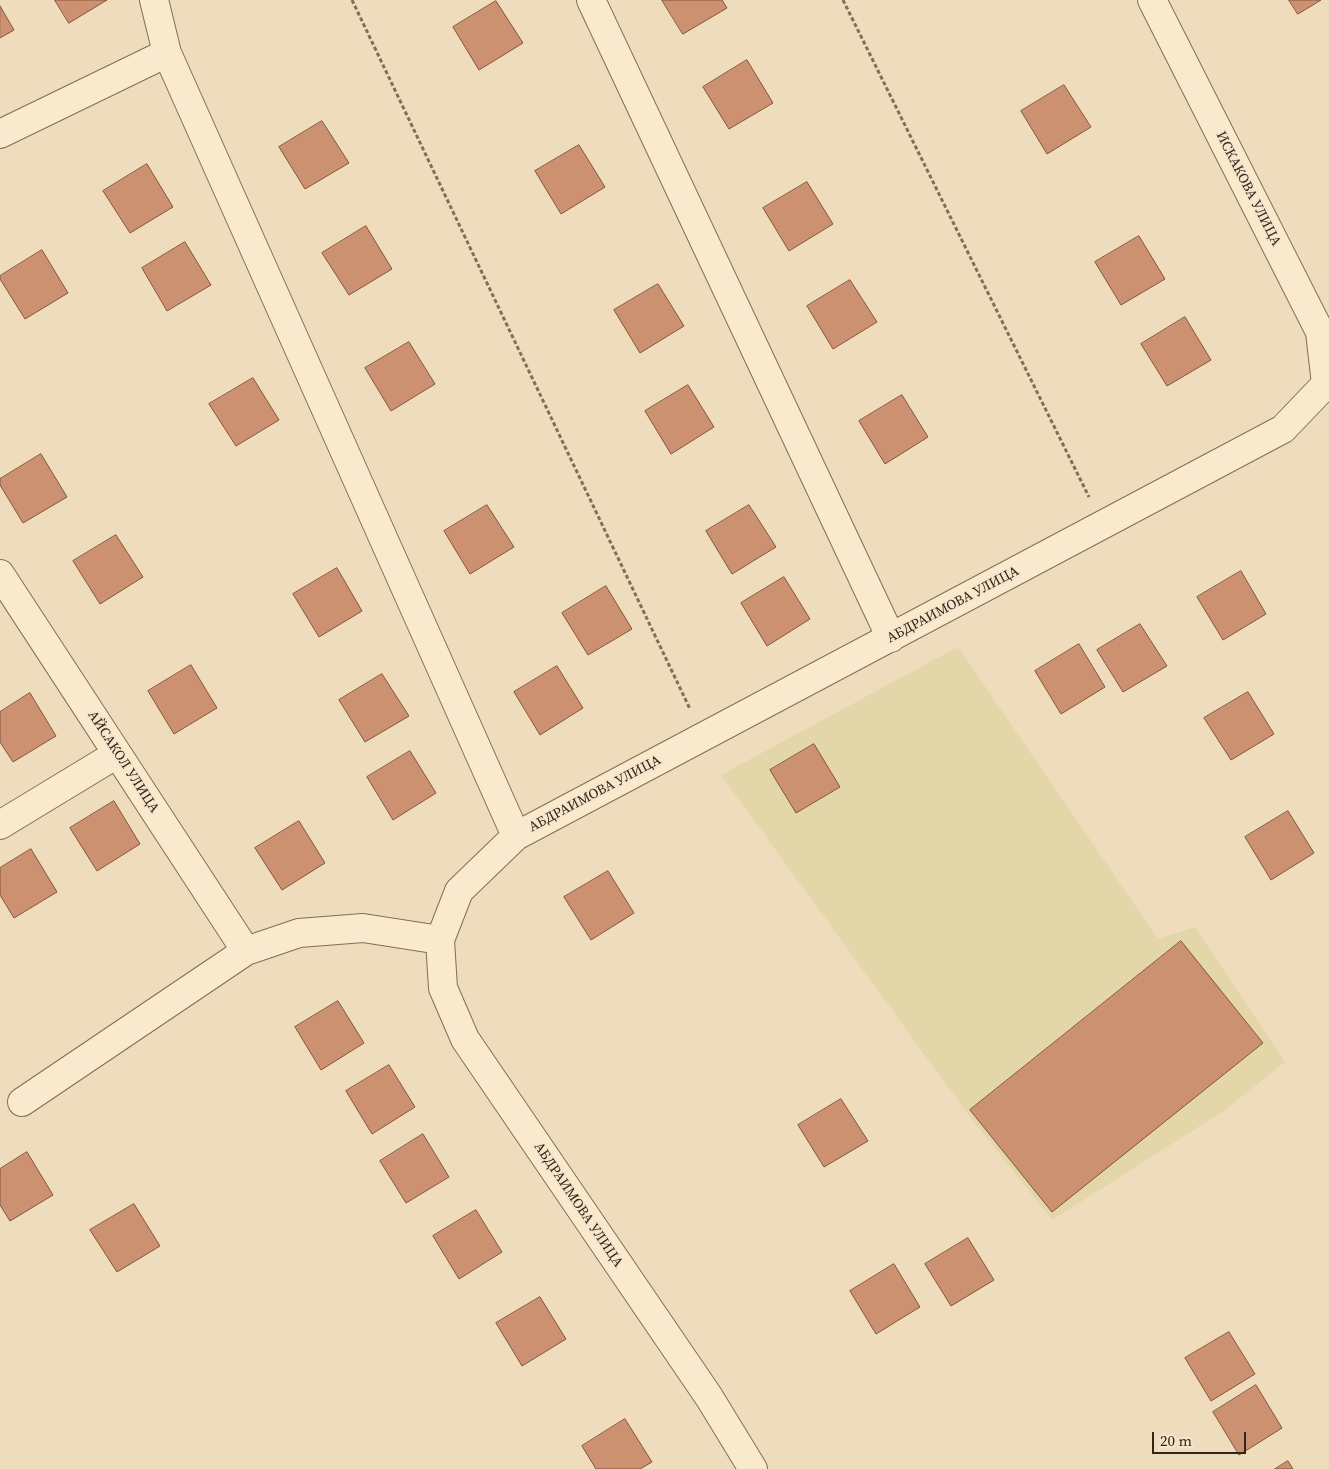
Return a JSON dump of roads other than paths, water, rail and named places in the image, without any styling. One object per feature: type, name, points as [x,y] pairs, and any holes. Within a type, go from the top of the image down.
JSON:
[{"type":"street","points":[[154,0],[167,54],[516,836]]},
{"type":"street","points":[[591,0],[891,638]]},
{"type":"street","name":"ИСКАКОВА УЛИЦА","points":[[1152,0],[1320,332],[1328,385]]},
{"type":"street","points":[[0,134],[167,54]]},
{"type":"street","name":"АБДРАИМОВА УЛИЦА","points":[[753,1469],[704,1389],[465,1039],[443,988],[440,940],[459,891],[516,836],[1283,429],[1328,385]]},
{"type":"street","name":"АЙСАКОЛ УЛИЦА","points":[[0,574],[246,951]]},
{"type":"street","points":[[0,825],[117,754]]},
{"type":"street","points":[[22,1102],[246,951],[299,933],[363,928],[440,940]]}]
